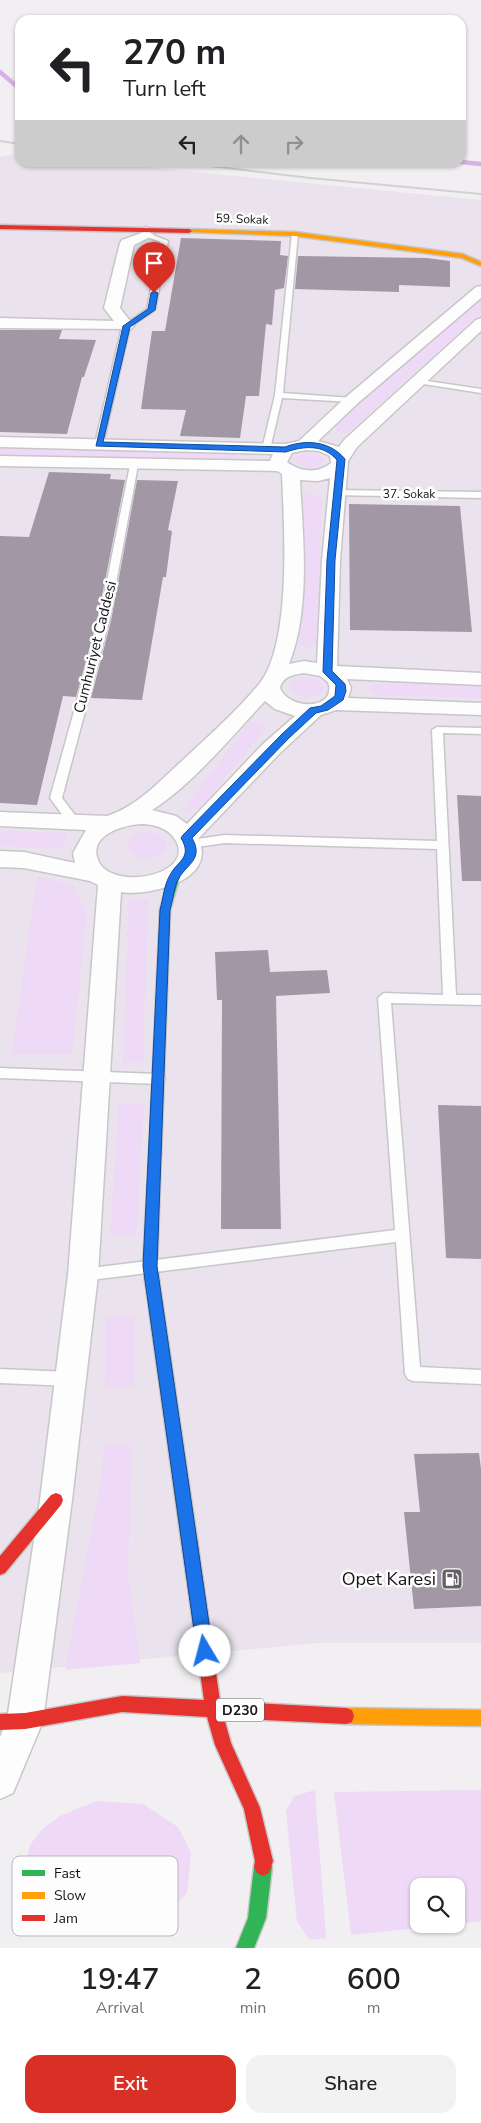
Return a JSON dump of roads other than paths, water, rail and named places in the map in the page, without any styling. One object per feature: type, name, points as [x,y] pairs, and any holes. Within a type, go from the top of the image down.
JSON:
[{"type":"main road","name":"59. Sokak","points":[[0,227],[146,232],[295,234],[463,256],[481,264]]},
{"type":"main road","points":[[174,876],[165,910],[150,1266],[213,1708],[223,1745],[252,1808],[264,1861],[257,1918],[245,1948]]},
{"type":"main road","points":[[0,1568],[56,1500]]},
{"type":"main road","name":"D230","points":[[12,1721],[122,1704],[394,1718],[481,1718]]},
{"type":"street","points":[[126,326],[112,308],[127,243],[146,232]]},
{"type":"street","points":[[304,445],[352,400],[481,290]]},
{"type":"street","points":[[0,323],[126,326]]},
{"type":"street","points":[[0,461],[286,469],[320,475],[329,472],[340,462],[350,444],[481,323]]},
{"type":"street","points":[[0,442],[266,449],[286,449],[304,445],[325,447],[338,454],[340,462],[331,560],[327,672],[340,684],[342,691],[339,698],[323,707],[272,749],[188,841]]},
{"type":"street","points":[[103,879],[87,865],[84,854],[86,842],[95,831],[157,797],[210,747],[271,681],[282,661],[294,584],[286,469],[278,458],[286,449]]},
{"type":"street","points":[[271,681],[292,668],[316,668],[327,672],[481,679]]},
{"type":"street","points":[[271,681],[272,698],[280,704],[301,711],[323,707],[481,709]]},
{"type":"street","points":[[0,819],[74,822],[116,820],[141,816],[159,818],[173,824],[188,841],[190,855],[185,866],[174,876],[160,883],[143,886],[126,886],[24,860],[0,859]]},
{"type":"street","points":[[0,1780],[56,1500],[83,1275],[97,1077],[103,879]]},
{"type":"lane","points":[[99,444],[126,326],[151,310],[164,242],[146,232]]},
{"type":"lane","points":[[266,449],[279,395],[295,234]]},
{"type":"lane","points":[[417,382],[481,391]]},
{"type":"lane","points":[[279,395],[352,400]]},
{"type":"lane","name":"Cumhuriyet Caddesi","points":[[74,822],[56,798],[104,621],[134,464]]},
{"type":"lane","name":"37. Sokak","points":[[337,494],[480,494]]},
{"type":"lane","points":[[480,494],[481,507]]},
{"type":"lane","points":[[450,1000],[437,730],[481,731]]},
{"type":"lane","points":[[188,841],[225,839],[443,844]]},
{"type":"lane","points":[[481,1000],[384,998],[413,1374],[481,1377]]},
{"type":"lane","points":[[0,1073],[158,1079]]},
{"type":"lane","points":[[83,1275],[402,1235]]},
{"type":"lane","points":[[0,1376],[70,1380]]},
{"type":"waterway","points":[[0,72],[15,85]]},
{"type":"waterway","points":[[466,162],[481,164]]},
{"type":"railway","points":[[0,141],[15,143]]},
{"type":"railway","points":[[218,167],[310,178],[481,194]]},
{"type":"place","name":"Opet Karesi","points":[[452,1579]]}]
